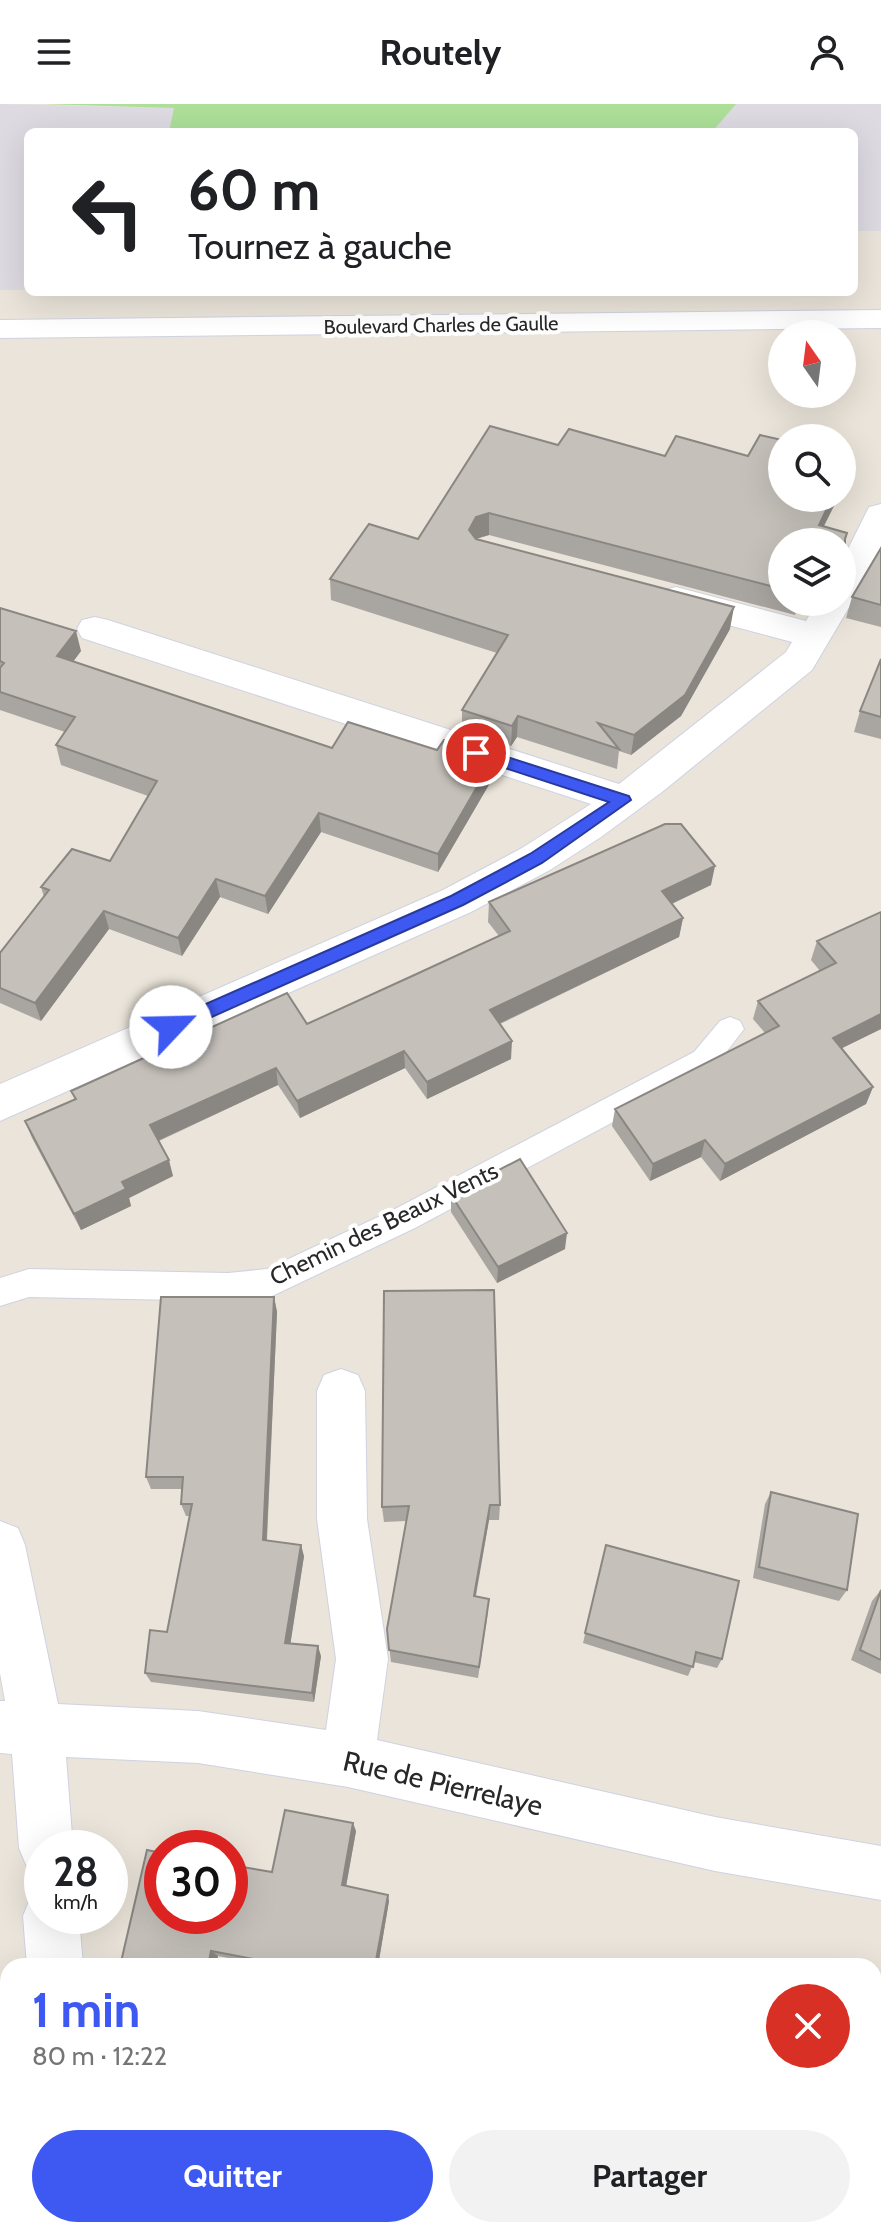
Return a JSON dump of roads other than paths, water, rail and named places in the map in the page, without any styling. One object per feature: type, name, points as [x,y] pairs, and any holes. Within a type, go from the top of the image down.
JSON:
[{"type":"street","name":"Boulevard Charles de Gaulle","points":[[0,329],[881,319]]},
{"type":"street","points":[[856,567],[879,528]]},
{"type":"street","points":[[652,593],[816,636]]},
{"type":"street","points":[[0,1103],[457,901],[536,859],[623,800],[799,661],[827,616]]},
{"type":"street","points":[[95,629],[623,800]]},
{"type":"street","points":[[341,1391],[342,1519],[362,1659],[348,1760]]},
{"type":"street","points":[[0,1545],[19,1728],[42,1830]]},
{"type":"street","name":"Rue de Pierrelaye","points":[[19,1728],[198,1737],[348,1760],[715,1844],[881,1873]]},
{"type":"street","points":[[52,1934],[54,1958]]},
{"type":"lane","name":"Chemin des Beaux Vents","points":[[0,1292],[29,1283],[228,1287],[270,1283],[404,1219],[704,1060],[730,1029]]}]
